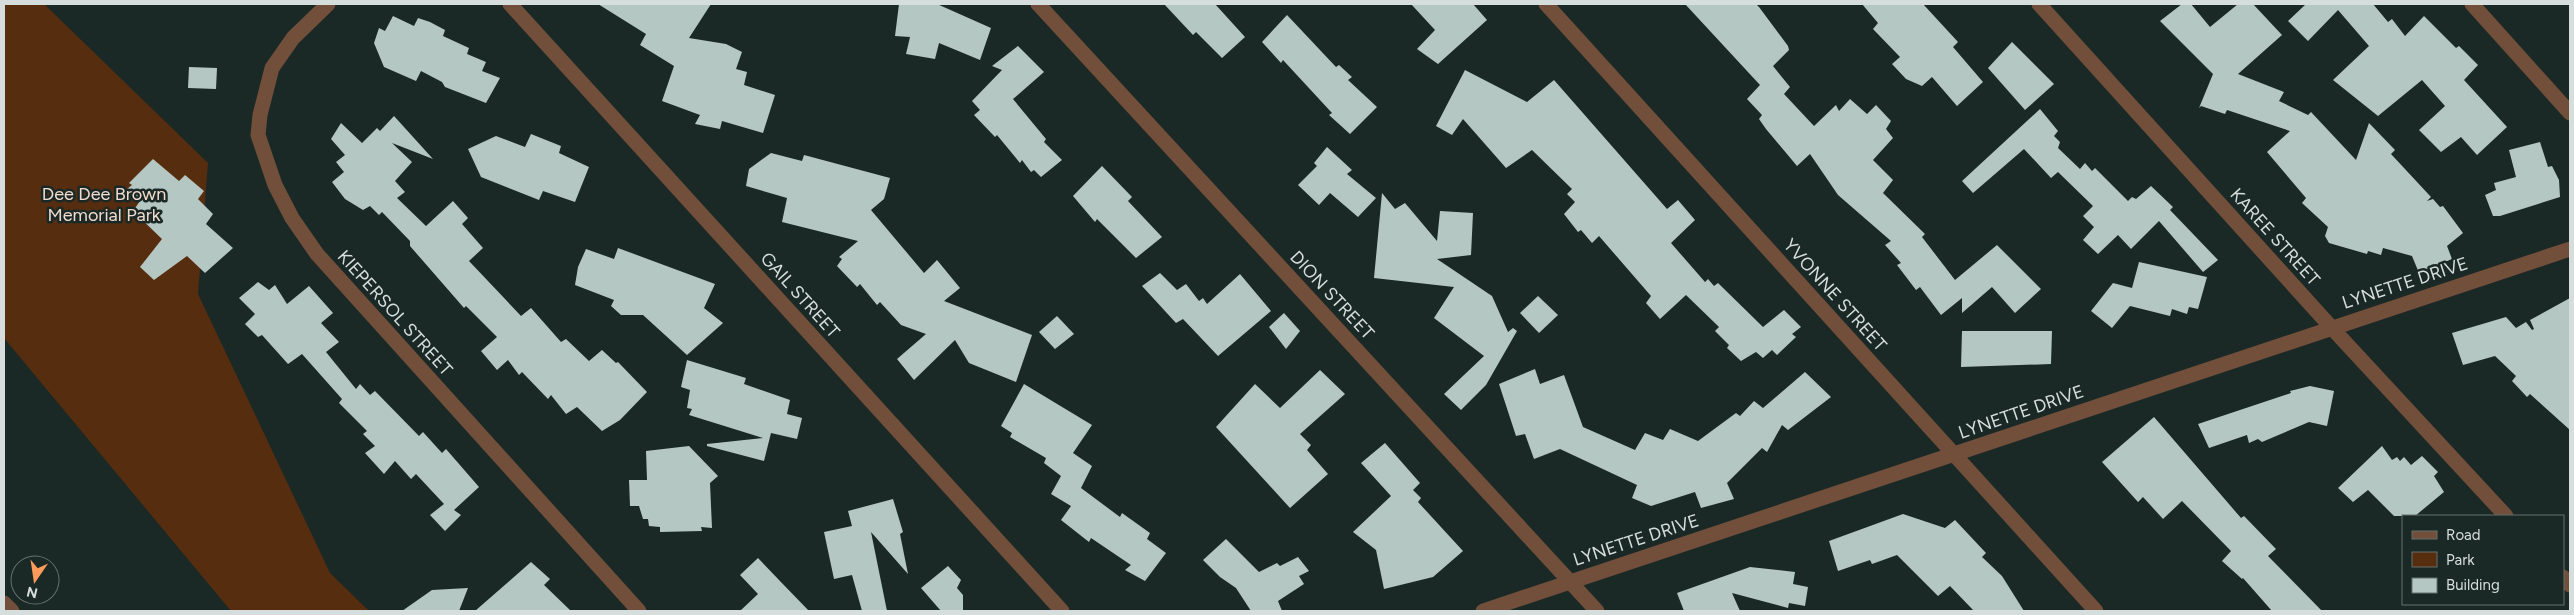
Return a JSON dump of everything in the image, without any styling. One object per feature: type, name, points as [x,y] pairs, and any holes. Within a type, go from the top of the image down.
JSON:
[{"type":"street","name":"KIEPERSOL STREET","points":[[328,4],[292,38],[272,68],[260,115],[258,135],[275,186],[292,218],[317,254],[639,611]]},
{"type":"street","name":"GAIL STREET","points":[[510,4],[1062,611]]},
{"type":"street","name":"DION STREET","points":[[1038,4],[1597,611]]},
{"type":"street","name":"YVONNE STREET","points":[[1546,4],[2096,611]]},
{"type":"street","name":"KAREE STREET","points":[[2039,4],[2331,327],[2505,515]]},
{"type":"street","points":[[2472,4],[2570,113]]},
{"type":"street","name":"LYNETTE DRIVE","points":[[1483,611],[1954,455],[2331,327],[2570,249]]},
{"type":"street","points":[[4,603],[12,611]]},
{"type":"green space","name":"Dee Dee Brown Memorial Park","points":[[4,4],[44,4],[208,163],[198,294],[330,573],[369,611],[231,611],[4,338]]},
{"type":"building","points":[[598,4],[711,4],[689,38],[726,44],[742,52],[736,69],[747,72],[744,85],[775,95],[763,133],[722,121],[720,129],[695,124],[700,115],[662,101],[674,66],[640,45],[646,34]]},
{"type":"building","points":[[899,4],[937,4],[991,28],[980,60],[939,43],[935,59],[906,54],[910,37],[895,36]]},
{"type":"building","points":[[1164,4],[1215,4],[1245,37],[1222,58],[1196,32],[1193,35]]},
{"type":"building","points":[[1411,4],[1473,4],[1487,20],[1438,64],[1417,49],[1435,30]]},
{"type":"building","points":[[1685,4],[1756,4],[1788,46],[1789,50],[1773,66],[1790,87],[1784,94],[1814,126],[1836,105],[1839,111],[1850,99],[1867,114],[1876,105],[1891,121],[1886,129],[1893,138],[1873,160],[1893,180],[1883,193],[1925,234],[1922,237],[1955,280],[1997,245],[2041,289],[2015,313],[1992,287],[1962,313],[1962,298],[1941,315],[1920,287],[1916,290],[1897,265],[1901,263],[1885,245],[1891,241],[1838,195],[1810,154],[1797,166],[1766,129],[1759,119],[1762,115],[1747,99],[1760,85]]},
{"type":"building","points":[[1862,4],[1923,4],[1958,42],[1953,47],[1983,82],[1957,106],[1932,77],[1922,86],[1906,79],[1892,64],[1900,57],[1873,29],[1878,23]]},
{"type":"building","points":[[2182,4],[2191,4],[2210,27],[2238,4],[2253,4],[2282,35],[2238,74],[2284,92],[2279,101],[2308,115],[2311,112],[2356,160],[2369,123],[2395,150],[2391,154],[2431,197],[2427,201],[2433,199],[2440,207],[2443,206],[2463,233],[2447,246],[2452,259],[2419,273],[2412,256],[2383,248],[2381,255],[2368,251],[2367,254],[2329,243],[2325,236],[2328,227],[2302,203],[2306,198],[2267,152],[2290,131],[2227,110],[2225,114],[2201,106],[2199,108],[2213,74],[2160,21]]},
{"type":"building","points":[[2306,4],[2373,4],[2388,22],[2392,19],[2405,36],[2424,16],[2456,48],[2459,46],[2478,65],[2464,80],[2507,127],[2477,155],[2461,137],[2441,152],[2419,130],[2445,106],[2422,80],[2378,116],[2333,80],[2369,46],[2338,10],[2308,41],[2288,21]]},
{"type":"building","points":[[1287,15],[1336,67],[1339,65],[1352,77],[1348,80],[1377,107],[1350,134],[1329,115],[1332,113],[1283,60],[1281,63],[1262,42]]},
{"type":"building","points":[[393,16],[414,26],[418,18],[430,22],[445,30],[443,36],[469,48],[467,54],[486,62],[482,71],[500,78],[486,103],[445,87],[442,82],[421,71],[416,81],[384,67],[374,43],[379,28],[385,31]]},
{"type":"building","points":[[2012,42],[2054,84],[2025,110],[1988,68]]},
{"type":"building","points":[[1018,46],[1044,72],[1013,99],[1046,139],[1044,142],[1062,160],[1041,177],[1034,170],[1031,172],[1022,160],[1020,163],[997,135],[995,137],[974,115],[980,110],[972,101],[1002,70],[992,66]]},
{"type":"building","points":[[189,67],[217,68],[216,89],[188,88]]},
{"type":"building","points":[[1465,70],[1527,102],[1554,80],[1667,209],[1678,200],[1695,220],[1671,243],[1705,282],[1708,279],[1714,286],[1718,283],[1763,327],[1784,310],[1801,327],[1792,334],[1796,337],[1777,355],[1772,350],[1763,358],[1756,352],[1741,361],[1727,348],[1729,345],[1715,331],[1719,327],[1686,295],[1660,319],[1646,303],[1651,296],[1599,236],[1592,243],[1581,230],[1578,232],[1564,214],[1575,202],[1567,194],[1572,189],[1532,150],[1506,168],[1463,119],[1452,135],[1436,126]]},
{"type":"building","points":[[2040,109],[2058,131],[2054,136],[2060,142],[2058,148],[2080,169],[2085,163],[2092,171],[2095,168],[2128,201],[2132,197],[2136,199],[2151,186],[2173,207],[2170,210],[2218,260],[2203,272],[2159,221],[2131,249],[2118,235],[2098,254],[2083,240],[2094,227],[2083,216],[2093,206],[2058,172],[2051,178],[2024,149],[1973,193],[1962,181]]},
{"type":"building","points":[[394,116],[433,159],[392,143],[412,162],[395,181],[405,192],[397,198],[426,226],[453,201],[468,218],[462,224],[483,248],[469,261],[521,316],[531,308],[561,342],[566,339],[589,361],[602,350],[616,363],[618,362],[647,392],[620,420],[602,431],[577,407],[566,414],[551,395],[548,399],[522,372],[519,375],[508,360],[497,370],[481,351],[497,337],[466,306],[464,308],[410,246],[410,241],[382,212],[379,215],[370,206],[363,210],[345,199],[332,182],[344,172],[336,162],[345,155],[331,139],[341,123],[362,143],[377,128],[380,131]]},
{"type":"building","points":[[531,134],[561,146],[559,153],[589,167],[575,202],[543,191],[539,200],[481,177],[468,149],[496,136],[525,147]]},
{"type":"building","points":[[2540,142],[2548,167],[2552,166],[2559,180],[2560,197],[2500,216],[2493,216],[2485,195],[2496,190],[2494,183],[2516,177],[2509,150]]},
{"type":"building","points":[[1327,147],[1352,170],[1347,174],[1376,198],[1358,217],[1330,193],[1319,205],[1298,185],[1317,166],[1314,163]]},
{"type":"building","points":[[771,153],[802,161],[804,155],[890,178],[884,199],[871,210],[924,273],[937,260],[960,288],[944,301],[1032,335],[1016,382],[969,363],[955,340],[914,380],[897,359],[926,334],[901,325],[880,302],[877,305],[860,284],[857,287],[837,266],[842,259],[839,257],[858,241],[782,222],[787,198],[746,186],[749,169]]},
{"type":"building","points":[[153,159],[179,181],[185,175],[204,191],[198,199],[213,214],[206,224],[233,248],[205,273],[187,256],[154,280],[140,267],[162,239],[133,211],[140,201],[127,189],[132,185],[129,183]]},
{"type":"building","points":[[1102,166],[1132,197],[1128,201],[1162,237],[1136,258],[1097,219],[1095,222],[1073,196]]},
{"type":"building","points":[[1382,193],[1395,209],[1405,203],[1437,241],[1440,211],[1473,213],[1471,255],[1437,259],[1492,296],[1508,332],[1513,328],[1517,331],[1486,385],[1461,410],[1444,394],[1484,356],[1434,318],[1454,287],[1374,278]]},
{"type":"building","points":[[618,248],[715,284],[704,308],[723,323],[687,355],[643,315],[621,315],[611,306],[614,300],[575,285],[578,267],[586,249],[614,259]]},
{"type":"building","points":[[2139,262],[2207,277],[2198,309],[2189,307],[2187,314],[2172,309],[2170,316],[2130,306],[2112,328],[2091,311],[2113,283],[2132,288]]},
{"type":"building","points":[[1160,273],[1177,290],[1186,284],[1199,301],[1203,298],[1207,304],[1240,274],[1271,311],[1218,356],[1183,319],[1176,323],[1142,286]]},
{"type":"building","points":[[258,282],[269,290],[275,285],[287,304],[309,286],[333,313],[321,323],[339,342],[326,352],[356,389],[360,384],[370,395],[375,391],[419,436],[423,432],[442,453],[446,449],[479,487],[454,510],[461,515],[445,531],[430,515],[444,504],[416,474],[411,479],[395,461],[384,474],[365,453],[375,446],[363,434],[367,431],[339,403],[342,399],[302,354],[288,364],[262,335],[258,337],[245,324],[255,314],[239,298]]},
{"type":"building","points":[[1538,296],[1558,315],[1539,333],[1520,313]]},
{"type":"building","points":[[2570,298],[2570,430],[2530,394],[2527,397],[2512,381],[2516,376],[2495,356],[2463,365],[2452,333],[2506,317],[2516,328],[2526,322],[2532,330],[2534,329],[2530,320]]},
{"type":"building","points":[[1284,313],[1300,331],[1286,349],[1269,327]]},
{"type":"building","points":[[1057,316],[1074,334],[1055,349],[1039,332]]},
{"type":"building","points":[[1962,331],[2052,331],[2051,364],[1961,367]]},
{"type":"building","points":[[687,360],[746,378],[744,384],[790,400],[787,414],[802,418],[797,439],[771,433],[764,461],[707,446],[707,444],[763,438],[689,415],[692,409],[687,408],[690,390],[681,387]]},
{"type":"building","points":[[1535,369],[1540,384],[1564,375],[1583,427],[1635,450],[1645,433],[1663,440],[1670,429],[1698,441],[1736,413],[1740,416],[1754,401],[1763,408],[1805,372],[1831,397],[1788,430],[1782,425],[1767,452],[1762,448],[1727,483],[1734,499],[1701,508],[1695,492],[1651,506],[1632,498],[1637,485],[1560,449],[1534,459],[1525,434],[1516,436],[1499,384]]},
{"type":"building","points":[[1320,370],[1345,394],[1300,434],[1311,445],[1307,450],[1328,474],[1290,508],[1216,427],[1255,384],[1280,408]]},
{"type":"building","points":[[1024,384],[1092,425],[1073,453],[1092,466],[1081,488],[1120,517],[1122,513],[1150,533],[1147,539],[1166,553],[1145,581],[1125,570],[1131,565],[1091,538],[1089,542],[1061,520],[1071,506],[1051,494],[1061,476],[1044,463],[1046,458],[1010,437],[1012,433],[1001,426]]},
{"type":"building","points":[[2310,386],[2334,391],[2327,426],[2309,422],[2262,442],[2258,439],[2249,443],[2247,435],[2209,448],[2198,424],[2291,393],[2290,391]]},
{"type":"building","points":[[2154,417],[2241,518],[2244,516],[2276,549],[2268,556],[2322,611],[2272,611],[2243,578],[2222,561],[2231,551],[2182,501],[2163,519],[2143,497],[2138,502],[2102,462]]},
{"type":"building","points":[[1385,443],[1420,483],[1413,490],[1421,498],[1418,502],[1463,551],[1433,577],[1384,589],[1376,550],[1353,532],[1391,496],[1361,463]]},
{"type":"building","points":[[689,446],[718,476],[710,483],[712,528],[701,527],[702,531],[660,532],[660,527],[649,526],[648,519],[643,519],[639,506],[630,506],[629,480],[647,480],[646,451]]},
{"type":"building","points":[[2382,446],[2392,460],[2397,457],[2400,461],[2404,457],[2411,465],[2422,456],[2438,472],[2434,476],[2444,492],[2416,515],[2394,516],[2368,490],[2353,502],[2338,488]]},
{"type":"building","points":[[893,499],[903,532],[900,534],[908,574],[871,532],[887,611],[862,611],[852,575],[834,579],[824,532],[852,526],[848,511]]},
{"type":"building","points":[[1903,514],[1945,528],[1955,520],[1986,553],[1982,557],[2002,576],[2024,611],[1974,611],[1950,586],[1938,596],[1897,555],[1872,564],[1870,560],[1838,571],[1829,541]]},
{"type":"building","points":[[1226,539],[1259,572],[1277,563],[1280,566],[1298,557],[1309,571],[1299,576],[1304,584],[1278,601],[1282,611],[1251,611],[1236,588],[1220,577],[1203,560]]},
{"type":"building","points":[[758,558],[809,611],[740,611],[758,594],[740,575]]},
{"type":"building","points":[[531,562],[550,579],[544,585],[571,611],[475,611]]},
{"type":"building","points":[[948,566],[961,580],[957,588],[963,595],[963,611],[941,611],[921,588]]},
{"type":"building","points":[[1750,567],[1795,572],[1793,584],[1808,587],[1805,606],[1789,603],[1788,608],[1732,593],[1740,611],[1684,611],[1677,593]]},
{"type":"building","points":[[468,588],[459,611],[402,611],[432,590]]}]
